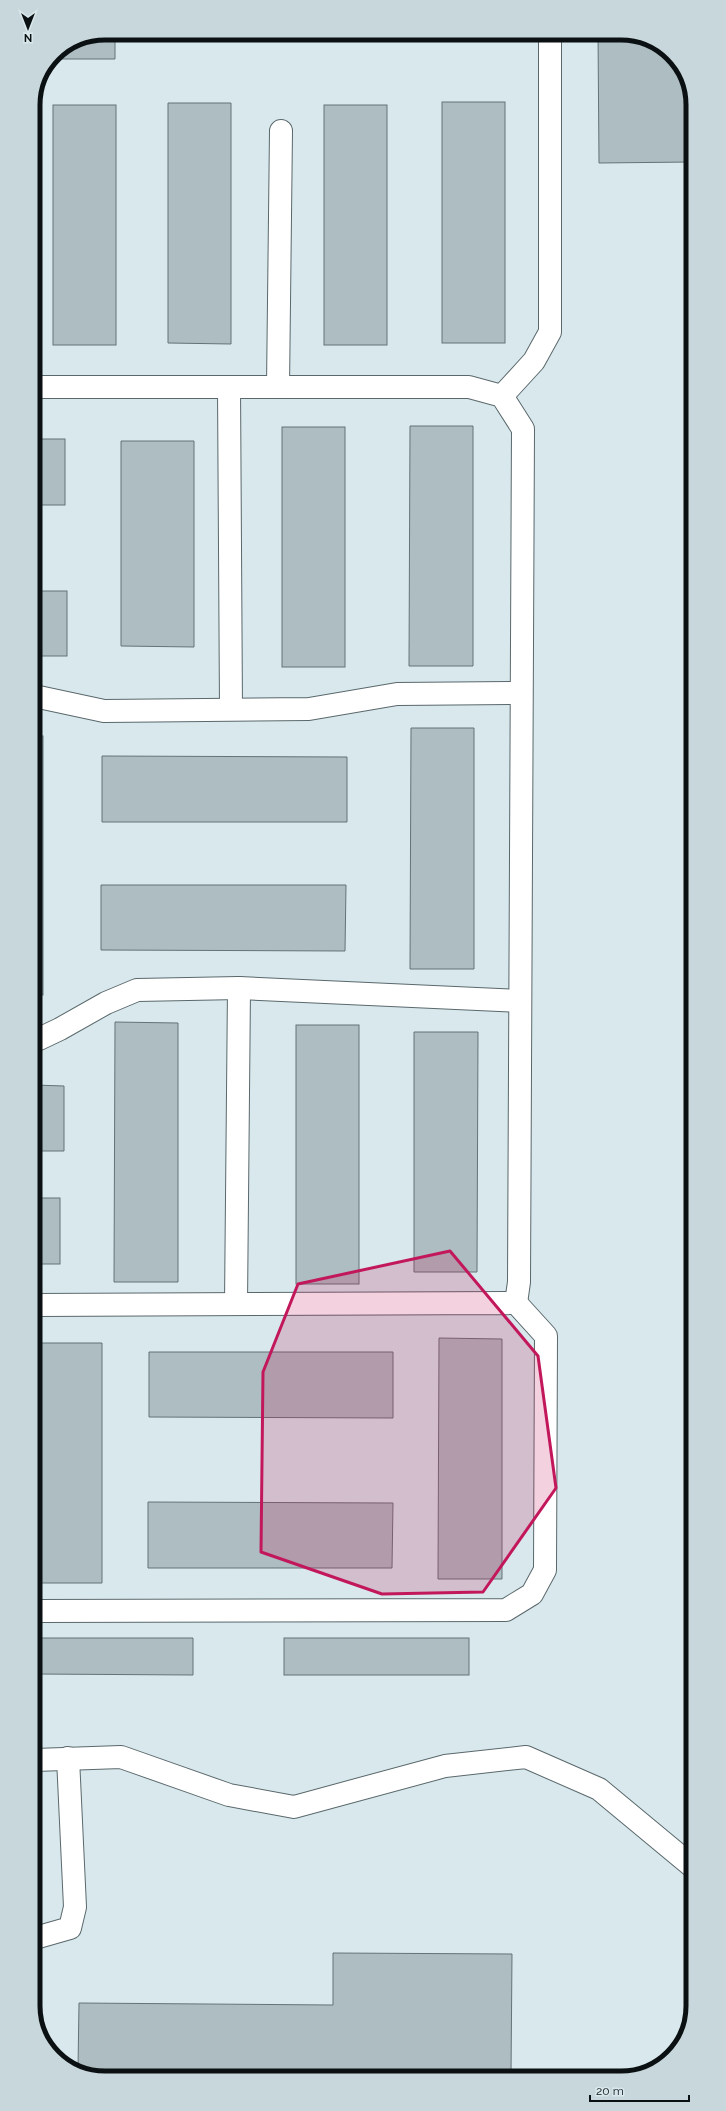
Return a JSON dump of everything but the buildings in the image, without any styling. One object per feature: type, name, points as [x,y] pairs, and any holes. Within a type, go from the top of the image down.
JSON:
[{"type":"lane","points":[[502,396],[534,361],[550,332],[550,40]]},
{"type":"lane","points":[[278,387],[281,131]]},
{"type":"lane","points":[[40,387],[469,387],[502,396],[523,429],[519,1282],[516,1303]]},
{"type":"lane","points":[[229,387],[232,709]]},
{"type":"lane","points":[[40,697],[104,711],[309,709],[397,694],[521,693]]},
{"type":"lane","points":[[40,1038],[60,1029],[106,1003],[137,990],[239,988],[520,1001]]},
{"type":"lane","points":[[236,1304],[239,988]]},
{"type":"lane","points":[[40,1305],[516,1303],[546,1336],[545,1570],[532,1594],[506,1610],[40,1611]]},
{"type":"lane","points":[[40,1760],[121,1757],[229,1795],[294,1807],[445,1766],[526,1757],[599,1789],[686,1861]]},
{"type":"lane","points":[[40,1937],[70,1928],[75,1906],[68,1758]]},
{"type":"highlighted area","points":[[450,1251],[538,1356],[556,1488],[483,1592],[382,1594],[261,1552],[263,1372],[298,1284]]}]
